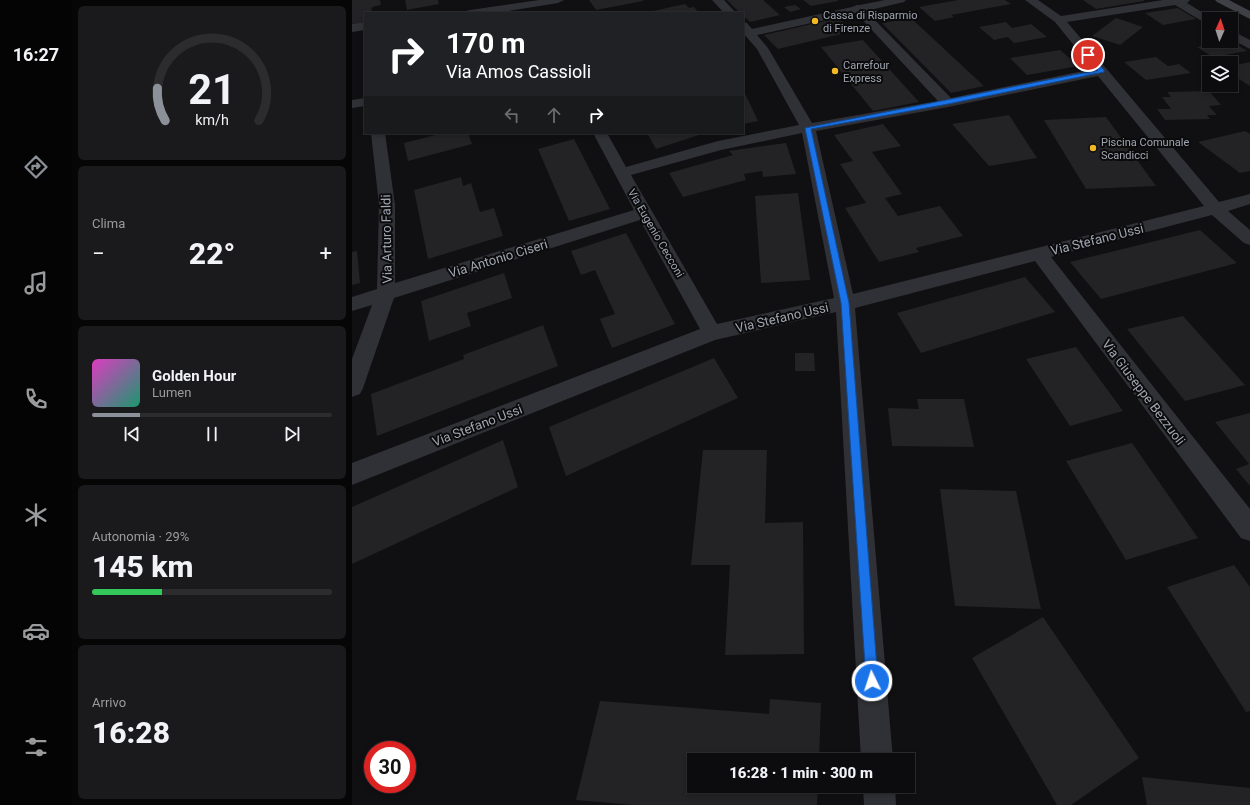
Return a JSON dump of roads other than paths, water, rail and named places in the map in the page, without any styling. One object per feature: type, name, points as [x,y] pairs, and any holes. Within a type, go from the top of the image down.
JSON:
[{"type":"main road","points":[[1221,0],[1250,16]]},
{"type":"street","points":[[486,12],[533,9],[558,0]]},
{"type":"street","points":[[718,0],[729,12]]},
{"type":"street","points":[[877,753],[845,303],[808,128],[748,35],[856,8],[900,0]]},
{"type":"street","points":[[1031,0],[1059,20],[1215,209],[1250,239]]},
{"type":"street","points":[[1059,20],[1180,1],[1202,16]]},
{"type":"street","points":[[856,8],[948,102]]},
{"type":"street","points":[[352,28],[364,26]]},
{"type":"street","points":[[1238,38],[1250,45]]},
{"type":"street","points":[[622,173],[718,146],[767,135],[948,102],[1102,71]]},
{"type":"street","points":[[352,104],[364,102]]},
{"type":"street","name":"Via Arturo Faldi","points":[[352,388],[386,293],[387,205],[378,134]]},
{"type":"street","name":"Via Eugenio Cecconi","points":[[601,134],[712,333]]},
{"type":"street","name":"Via Stefano Ussi","points":[[352,474],[712,333],[845,303],[1250,199]]},
{"type":"street","name":"Via Antonio Ciseri","points":[[352,304],[644,213]]},
{"type":"street","name":"Via Giuseppe Bezzuoli","points":[[1039,254],[1250,530]]},
{"type":"street","points":[[879,793],[880,805]]},
{"type":"place","name":"Cassa di Risparmio di Firenze","points":[[815,21]]},
{"type":"place","name":"Carrefour Express","points":[[835,71]]},
{"type":"place","name":"Piscina Comunale Scandicci","points":[[1093,148]]}]
